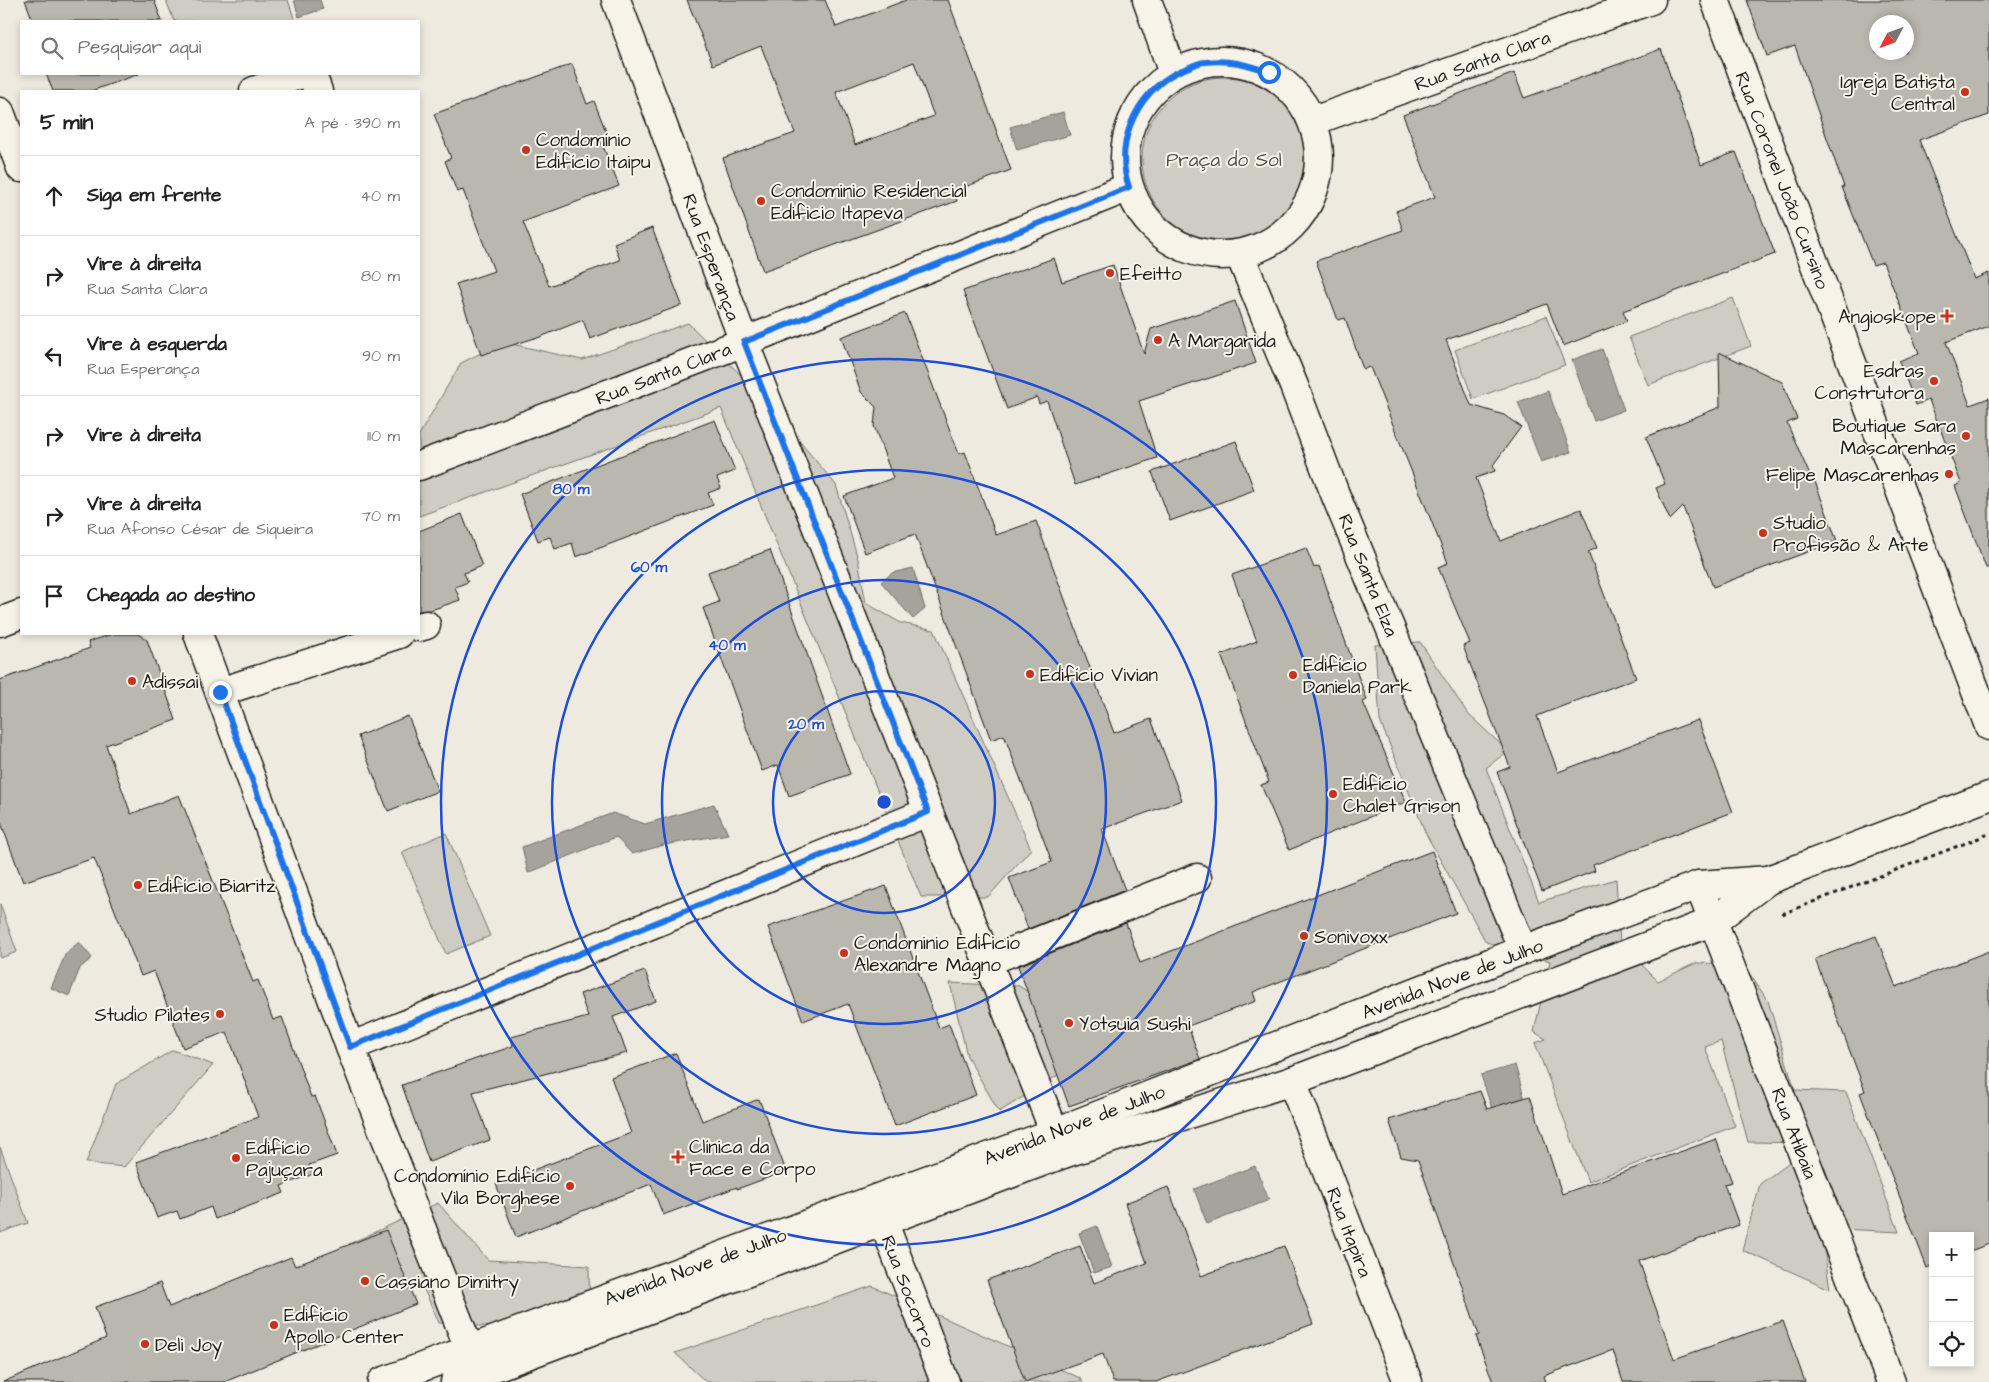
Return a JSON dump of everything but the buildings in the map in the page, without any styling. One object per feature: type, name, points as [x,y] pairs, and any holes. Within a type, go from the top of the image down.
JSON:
[{"type":"street","name":"Rua Esperança","points":[[616,0],[744,342],[1058,1143]]},
{"type":"street","points":[[1147,0],[1172,73]]},
{"type":"street","name":"Rua Santa Clara","points":[[1313,121],[1651,0]]},
{"type":"street","name":"Rua Coronel João Cursino","points":[[1715,0],[1989,726]]},
{"type":"street","points":[[1237,61],[1269,72],[1295,92],[1313,121],[1320,150],[1318,178],[1308,206],[1291,229],[1268,246],[1240,255],[1210,256],[1182,248],[1158,232],[1138,209],[1127,180],[1124,149],[1132,120],[1148,93],[1172,73],[1204,62],[1237,61]]},
{"type":"street","points":[[257,90],[298,75]]},
{"type":"street","points":[[311,75],[318,90]]},
{"type":"street","points":[[0,112],[20,165]]},
{"type":"street","name":"Rua Santa Clara","points":[[420,466],[744,342],[1129,187]]},
{"type":"street","name":"Rua Santa Elza","points":[[1240,255],[1294,386],[1335,494],[1523,950]]},
{"type":"street","points":[[0,622],[20,614]]},
{"type":"street","points":[[198,635],[471,1372]]},
{"type":"street","points":[[220,692],[396,635]]},
{"type":"street","name":"Avenida Nove de Julho","points":[[1058,1143],[1292,1081],[1714,921],[1768,880],[1989,796]]},
{"type":"street","points":[[350,1047],[928,812]]},
{"type":"street","points":[[986,962],[1197,878]]},
{"type":"street","name":"Avenida Nove de Julho","points":[[382,1382],[471,1372],[879,1211],[1058,1143],[1523,950],[1699,885],[1768,880]]},
{"type":"street","name":"Rua Atibaia","points":[[1699,885],[1891,1382]]},
{"type":"street","name":"Rua Itapira","points":[[1292,1081],[1408,1382]]},
{"type":"street","name":"Rua Socorro","points":[[879,1211],[945,1382]]},
{"type":"green space","points":[[166,0],[288,0],[295,20],[174,20]]},
{"type":"green space","name":"Praça do Sol","points":[[1216,77],[1232,77],[1255,83],[1270,91],[1282,101],[1292,113],[1300,128],[1306,151],[1306,167],[1300,190],[1292,205],[1282,217],[1270,227],[1255,235],[1232,241],[1216,241],[1193,235],[1178,227],[1156,205],[1146,183],[1142,167],[1142,151],[1148,128],[1156,113],[1178,91],[1200,81]]},
{"type":"green space","points":[[1733,298],[1751,346],[1648,385],[1629,337]]},
{"type":"green space","points":[[1546,316],[1565,365],[1473,399],[1455,350]]},
{"type":"green space","points":[[688,323],[760,394],[836,485],[858,559],[866,603],[901,623],[934,630],[1031,849],[988,897],[921,897],[721,408],[420,516],[420,433],[461,363],[503,342],[582,360]]},
{"type":"green space","points":[[1420,642],[1468,714],[1508,751],[1486,768],[1539,902],[1616,879],[1620,943],[1658,981],[1696,963],[1743,964],[1768,1001],[1795,1090],[1846,1092],[1899,1232],[1821,1228],[1830,1289],[1742,1250],[1760,1184],[1815,1143],[1748,1142],[1721,1041],[1705,1047],[1735,1126],[1588,1182],[1535,1043],[1546,1039],[1534,1032],[1550,961],[1486,942],[1426,834],[1380,721],[1375,645]]},
{"type":"green space","points":[[446,833],[490,936],[446,954],[402,852]]},
{"type":"green space","points":[[0,904],[17,952],[0,958]]},
{"type":"green space","points":[[950,983],[1019,986],[1037,998],[1092,1054],[999,1112],[967,1056]]},
{"type":"green space","points":[[173,1050],[213,1065],[124,1167],[86,1163],[116,1084]]},
{"type":"green space","points":[[0,1147],[28,1223],[0,1233]]},
{"type":"green space","points":[[438,1203],[488,1260],[589,1266],[590,1334],[439,1323],[422,1285],[376,1297],[349,1244]]},
{"type":"green space","points":[[872,1286],[1080,1378],[1083,1382],[706,1382],[675,1353]]},
{"type":"shaded area","points":[[294,0],[320,0],[323,9],[299,17]]},
{"type":"shaded area","points":[[1063,112],[1070,135],[1017,150],[1010,127]]},
{"type":"shaded area","points":[[1602,349],[1624,410],[1594,421],[1572,360]]},
{"type":"shaded area","points":[[1548,391],[1571,452],[1541,462],[1518,402]]},
{"type":"shaded area","points":[[913,568],[925,609],[913,619],[881,582],[892,573]]},
{"type":"shaded area","points":[[714,804],[728,834],[664,845],[632,854],[616,837],[528,873],[522,847],[613,813],[645,824]]},
{"type":"shaded area","points":[[79,942],[92,958],[80,968],[69,996],[51,988],[66,953]]},
{"type":"shaded area","points":[[1515,1065],[1525,1100],[1492,1109],[1481,1075]]},
{"type":"shaded area","points":[[1255,1166],[1269,1200],[1207,1224],[1194,1189]]},
{"type":"shaded area","points":[[1097,1226],[1112,1267],[1094,1273],[1079,1233]]},
{"type":"place","name":"Igreja Batista Central","points":[[1965,92]]},
{"type":"place","name":"Condomínio Edifício Itaipu","points":[[526,150]]},
{"type":"place","name":"Condominio Residencial Edificio Itapeva","points":[[761,201]]},
{"type":"place","name":"Efeitto","points":[[1110,273]]},
{"type":"place","name":"Angioskope","points":[[1947,316]]},
{"type":"place","name":"A Margarida","points":[[1158,340]]},
{"type":"place","name":"Esdras Construtora","points":[[1934,381]]},
{"type":"place","name":"Boutique Sara Mascarenhas","points":[[1966,436]]},
{"type":"place","name":"Felipe Mascarenhas","points":[[1949,474]]},
{"type":"place","name":"Studio Profissão & Arte","points":[[1763,533]]},
{"type":"place","name":"Edifício Vivian","points":[[1030,674]]},
{"type":"place","name":"Edifício Daniela Park","points":[[1293,675]]},
{"type":"place","name":"Adissai","points":[[132,681]]},
{"type":"place","name":"Edifício Chalet Grison","points":[[1333,794]]},
{"type":"place","name":"Edifício Biaritz","points":[[138,885]]},
{"type":"place","name":"Sonivoxx","points":[[1304,936]]},
{"type":"place","name":"Condominio Edificio Alexandre Magno","points":[[844,953]]},
{"type":"place","name":"Studio Pilates","points":[[220,1014]]},
{"type":"place","name":"Yotsuia Sushi","points":[[1069,1023]]},
{"type":"place","name":"Clínica da Face e Corpo","points":[[678,1157]]},
{"type":"place","name":"Edifício Pajuçara","points":[[236,1158]]},
{"type":"place","name":"Condomínio Edifício Vila Borghese","points":[[570,1186]]},
{"type":"place","name":"Cassiano Dimitry","points":[[365,1281]]},
{"type":"place","name":"Edifício Apollo Center","points":[[274,1325]]},
{"type":"place","name":"Deli Joy","points":[[145,1344]]},
{"type":"route","points":[[220,692],[350,1047],[928,812],[744,342],[1129,187],[1124,149],[1132,120],[1148,93],[1172,73],[1204,62],[1237,61],[1269,72]]}]
